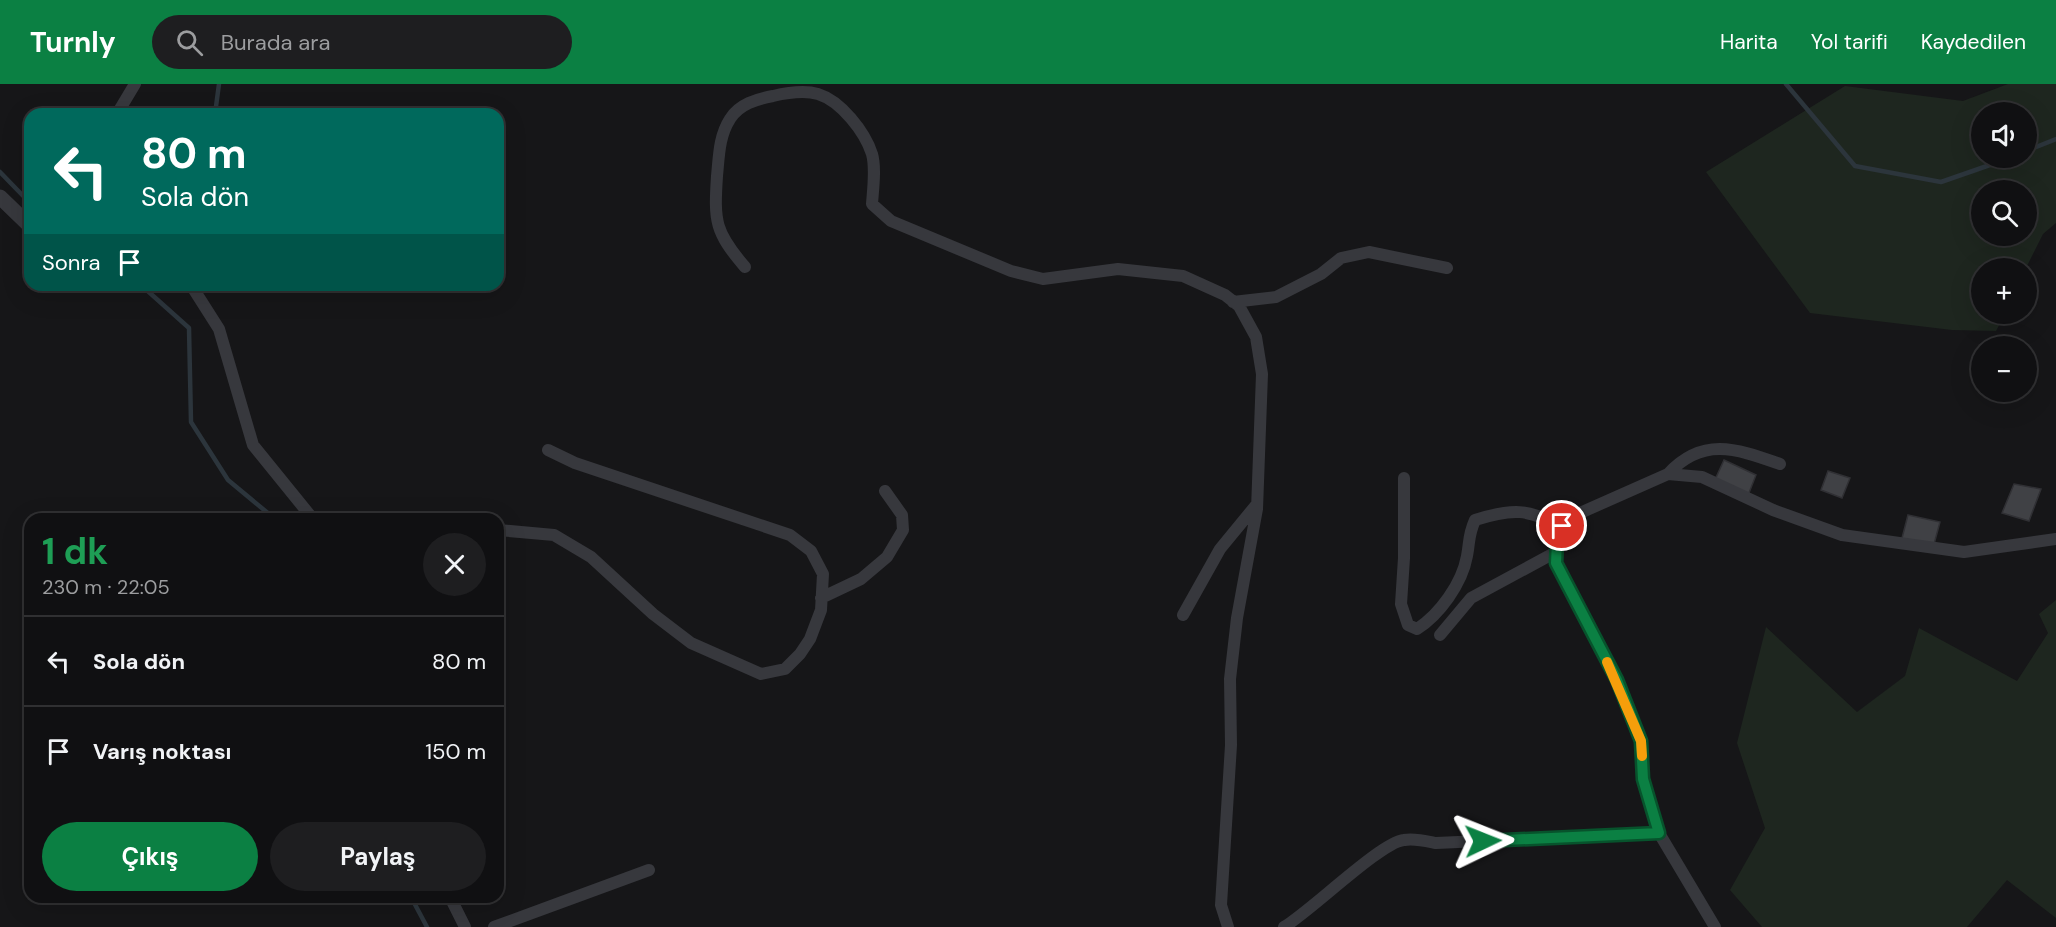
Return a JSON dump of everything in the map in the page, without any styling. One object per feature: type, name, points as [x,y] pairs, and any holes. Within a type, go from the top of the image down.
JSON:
[{"type":"street","points":[[121,108],[135,84]]},
{"type":"street","points":[[745,267],[727,246],[717,228],[715,204],[720,142],[730,117],[752,100],[789,92],[819,94],[848,114],[860,129],[872,155],[872,204],[891,221],[1011,271],[1043,279],[1118,269],[1183,276],[1225,295],[1239,306],[1256,337],[1262,374],[1258,504],[1237,618],[1230,679],[1231,746],[1221,905],[1228,927]]},
{"type":"street","points":[[0,197],[24,220]]},
{"type":"street","points":[[1233,302],[1276,297],[1321,274],[1341,258],[1369,252],[1448,268]]},
{"type":"street","points":[[195,291],[219,329],[253,445],[308,513]]},
{"type":"street","points":[[1715,927],[1659,833],[1643,779],[1641,741],[1617,680],[1556,563],[1556,552],[1562,526],[1580,513],[1668,474],[1681,459],[1724,448],[1740,450],[1780,464]]},
{"type":"street","points":[[504,531],[554,535],[591,557],[654,614],[691,643],[761,674],[785,669],[800,654],[810,639],[820,610],[823,574],[811,550],[790,535],[575,463],[548,450]]},
{"type":"street","points":[[1668,474],[1702,477],[1773,510],[1842,535],[1964,552],[2056,539]]},
{"type":"street","points":[[1404,477],[1404,558],[1401,604],[1408,626],[1417,629],[1431,620],[1462,572],[1467,557],[1468,536],[1475,520],[1504,512],[1536,513],[1562,526]]},
{"type":"street","points":[[821,598],[861,579],[887,557],[903,530],[902,515],[885,491]]},
{"type":"street","points":[[1183,615],[1220,549],[1258,504]]},
{"type":"street","points":[[1440,635],[1471,598],[1556,552]]},
{"type":"street","points":[[1284,927],[1300,917],[1384,849],[1402,840],[1436,843],[1659,833]]},
{"type":"street","points":[[494,927],[649,870]]},
{"type":"street","points":[[453,903],[465,927]]},
{"type":"shaded area","points":[[2008,84],[2056,84],[2056,223],[2043,234],[2037,246],[2031,258],[1971,258],[1971,324],[2000,324],[1996,331],[1952,330],[1810,313],[1706,172],[1845,86],[1963,101]]},
{"type":"shaded area","points":[[2056,600],[2056,918],[2007,880],[1967,927],[1762,927],[1730,890],[1765,828],[1737,743],[1766,627],[1857,712],[1905,676],[1919,628],[2017,681],[2048,633],[2039,614]]},
{"type":"building","points":[[1724,460],[1756,475],[1747,498],[1714,482]]},
{"type":"building","points":[[1828,471],[1850,478],[1842,498],[1821,490]]},
{"type":"building","points":[[2014,484],[2041,489],[2029,521],[2002,513]]},
{"type":"building","points":[[1908,515],[1940,522],[1933,548],[1901,542]]},
{"type":"waterway","points":[[216,108],[219,84]]},
{"type":"waterway","points":[[1786,84],[1855,166],[1941,182],[1981,168]]},
{"type":"waterway","points":[[2037,147],[2056,139]]},
{"type":"waterway","points":[[0,172],[24,197]]},
{"type":"waterway","points":[[148,291],[189,328],[191,422],[228,480],[268,513]]},
{"type":"waterway","points":[[414,903],[427,927]]},
{"type":"slow traffic","points":[[1607,662],[1617,680],[1641,741],[1642,756]]},
{"type":"route","points":[[1483,841],[1659,833],[1643,779],[1641,741],[1617,680],[1556,563],[1557,541],[1562,526]]}]
